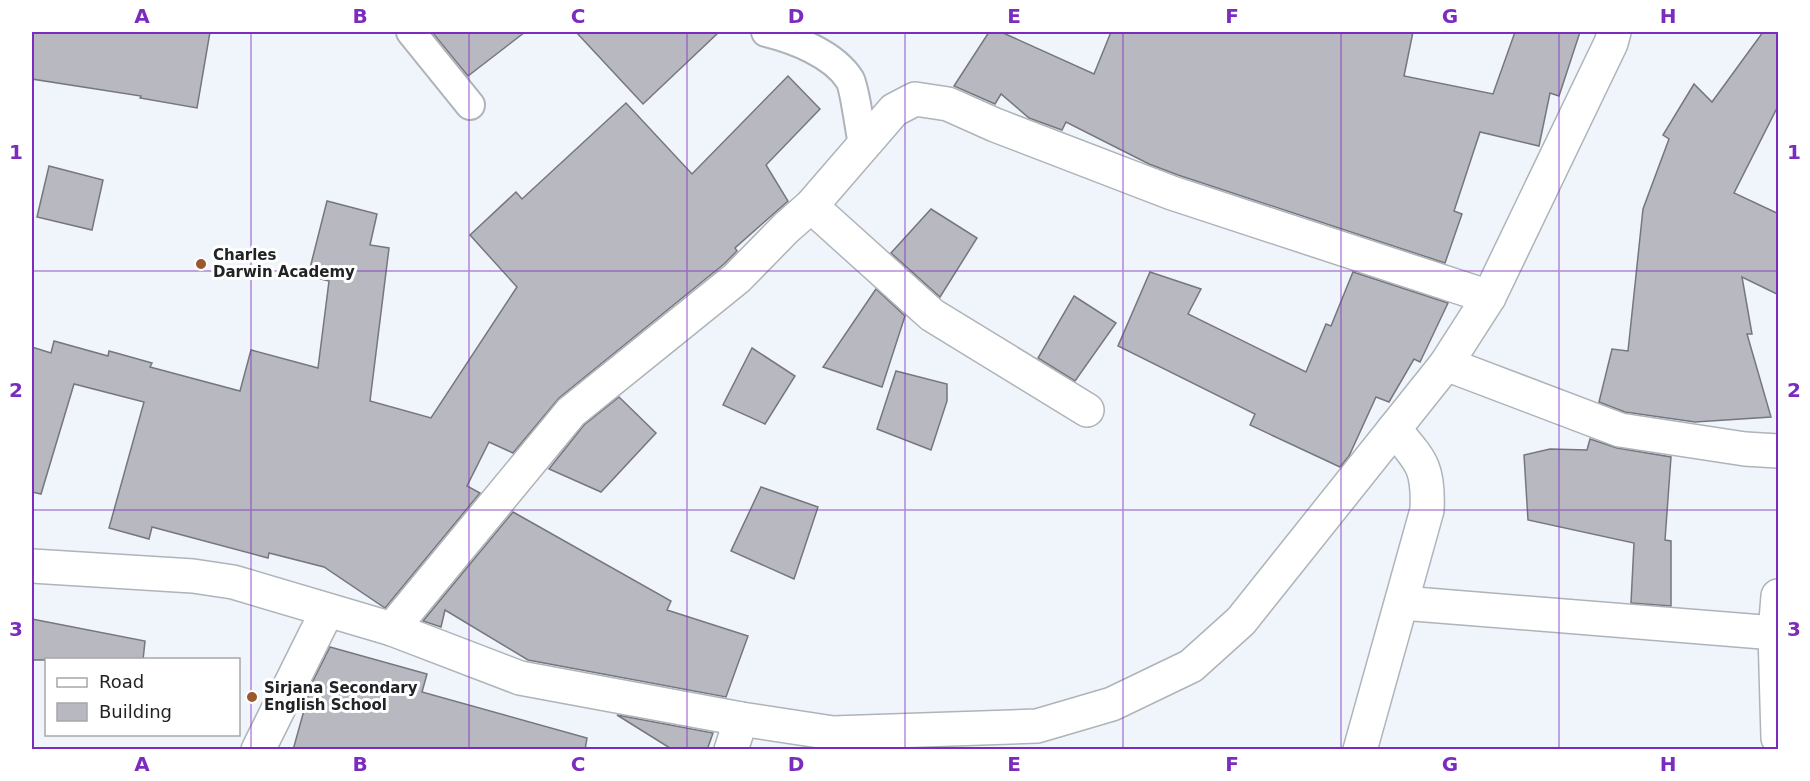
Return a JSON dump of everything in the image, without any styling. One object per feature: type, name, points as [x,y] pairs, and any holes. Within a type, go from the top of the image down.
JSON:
[{"type":"street","points":[[32,566],[193,576],[234,582],[392,629],[520,678],[736,734],[830,741],[1037,726],[1112,704],[1191,666],[1241,621],[1446,364],[1489,297],[1611,43],[1614,32]]},
{"type":"street","points":[[392,629],[570,412],[737,278],[811,206],[894,110],[915,99],[948,104],[995,125],[1172,193],[1489,297]]},
{"type":"street","points":[[811,206],[932,315],[1087,410]]},
{"type":"street","points":[[1446,364],[1620,430],[1745,449],[1779,451]]},
{"type":"street","points":[[1360,750],[1427,510],[1428,482],[1421,461],[1394,429]]},
{"type":"street","points":[[1779,596],[1775,633],[1779,738]]},
{"type":"street","points":[[1402,603],[1775,633]]},
{"type":"street","points":[[258,750],[327,611]]},
{"type":"lane","points":[[411,32],[470,105]]},
{"type":"lane","points":[[780,33],[833,61],[851,81],[863,144]]},
{"type":"building","points":[[32,32],[210,32],[197,108],[140,98],[141,96],[32,79]]},
{"type":"building","points":[[432,32],[525,32],[468,76]]},
{"type":"building","points":[[576,32],[719,32],[643,104]]},
{"type":"building","points":[[989,32],[1001,32],[1094,74],[1111,32],[1413,32],[1404,76],[1493,94],[1515,32],[1580,32],[1559,96],[1550,93],[1539,146],[1480,132],[1454,211],[1462,214],[1445,263],[1149,164],[1066,122],[1062,130],[1029,118],[1001,94],[995,104],[954,86]]},
{"type":"building","points":[[1763,32],[1779,32],[1779,104],[1734,193],[1779,214],[1779,295],[1742,277],[1752,334],[1747,334],[1771,417],[1695,422],[1625,412],[1599,402],[1612,349],[1628,351],[1643,209],[1669,139],[1663,135],[1694,84],[1712,102]]},
{"type":"building","points":[[788,76],[820,109],[766,165],[788,201],[735,248],[737,251],[724,264],[559,398],[513,453],[489,442],[467,486],[480,493],[385,608],[324,567],[269,553],[268,558],[152,527],[149,539],[109,528],[144,402],[74,384],[41,494],[32,492],[32,347],[51,353],[54,341],[108,356],[109,351],[152,363],[150,367],[240,391],[251,350],[318,368],[329,281],[308,276],[327,201],[377,214],[370,245],[389,248],[370,401],[431,418],[517,287],[470,235],[516,192],[522,199],[626,103],[692,174]]},
{"type":"building","points":[[49,166],[103,180],[92,230],[37,217]]},
{"type":"building","points":[[931,209],[977,238],[940,297],[891,253]]},
{"type":"building","points":[[1150,272],[1201,289],[1188,314],[1306,372],[1326,324],[1331,326],[1353,272],[1448,303],[1420,362],[1414,359],[1389,402],[1376,397],[1349,456],[1340,467],[1250,425],[1255,414],[1118,346]]},
{"type":"building","points":[[876,289],[905,316],[882,387],[823,367]]},
{"type":"building","points":[[1074,296],[1116,323],[1075,381],[1038,358]]},
{"type":"building","points":[[752,348],[795,376],[765,424],[723,405]]},
{"type":"building","points":[[896,371],[947,384],[947,401],[931,450],[877,429]]},
{"type":"building","points":[[619,397],[656,433],[601,492],[549,469],[584,425]]},
{"type":"building","points":[[1590,439],[1617,448],[1671,457],[1665,540],[1671,541],[1671,606],[1631,603],[1634,543],[1528,520],[1524,455],[1550,449],[1587,450]]},
{"type":"building","points":[[761,487],[818,507],[794,579],[731,551]]},
{"type":"building","points":[[513,512],[671,601],[667,610],[748,636],[726,697],[528,660],[445,610],[441,627],[423,621]]},
{"type":"building","points":[[32,619],[145,641],[143,658],[32,660]]},
{"type":"building","points":[[330,647],[427,674],[422,692],[587,738],[585,750],[293,750],[311,685]]},
{"type":"building","points":[[617,715],[713,733],[707,750],[673,750]]},
{"type":"place","name":"Charles Darwin Academy","points":[[201,264]]},
{"type":"place","name":"Sirjana Secondary English School","points":[[252,697]]}]
